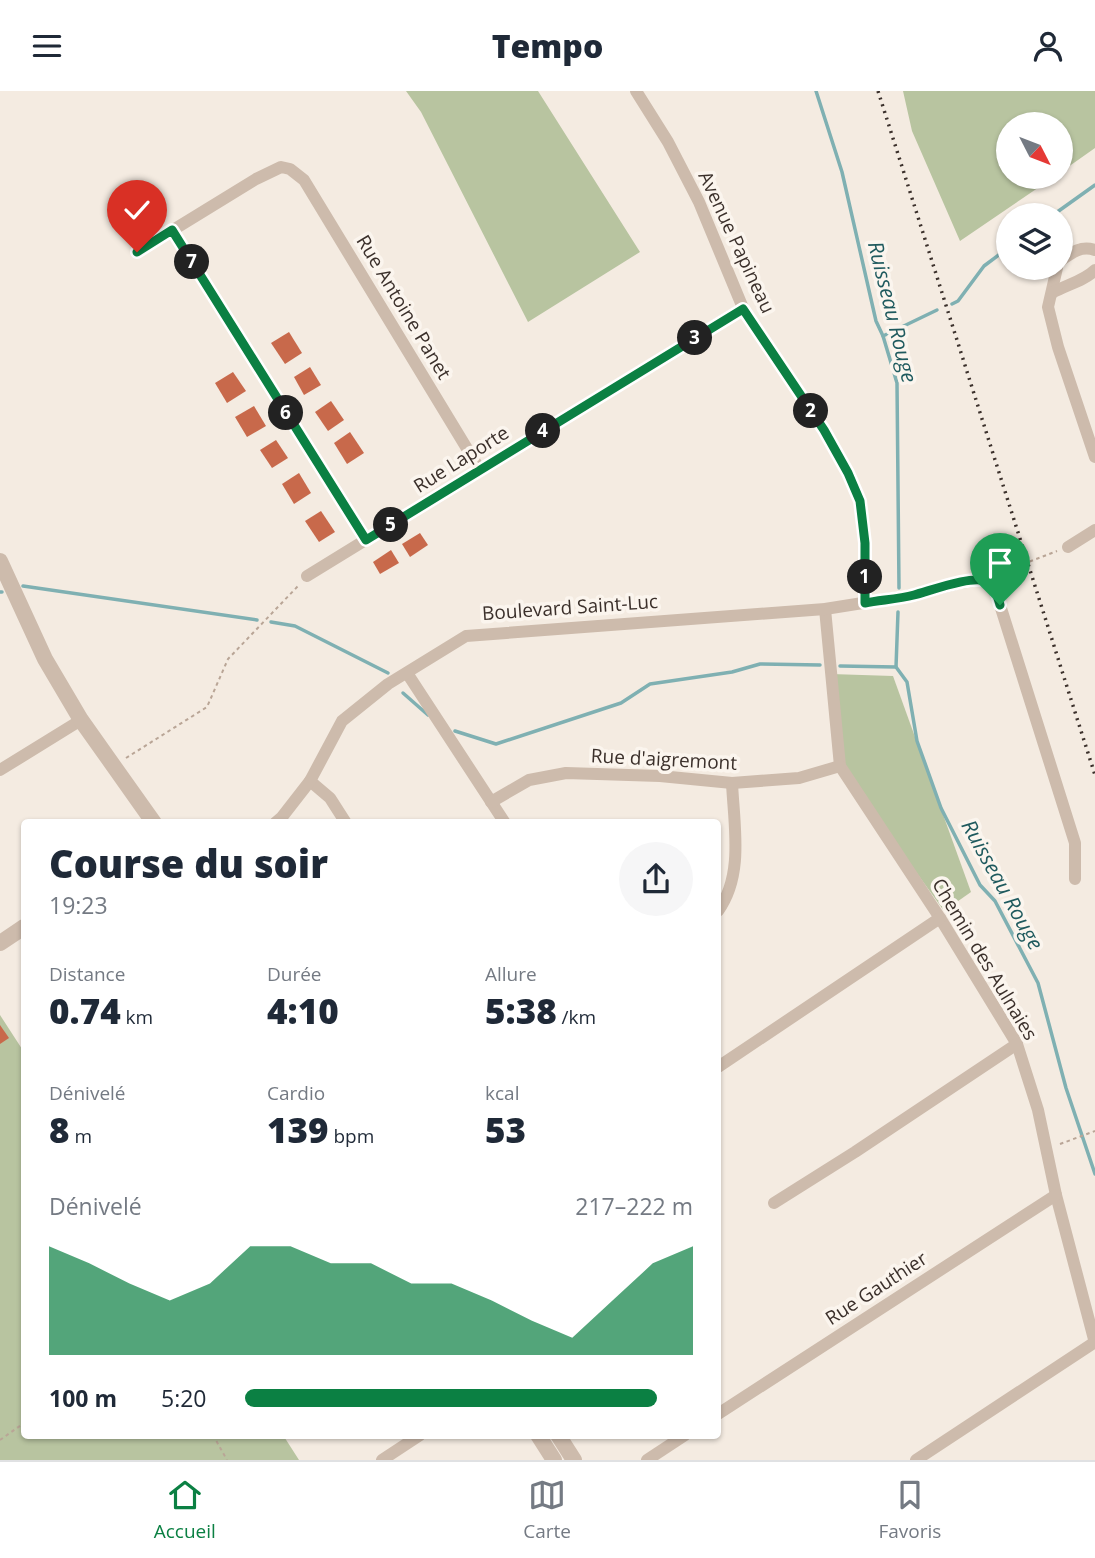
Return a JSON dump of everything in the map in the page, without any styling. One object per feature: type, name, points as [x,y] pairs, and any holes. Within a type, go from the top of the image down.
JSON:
[{"type":"street","name":"Avenue Papineau","points":[[636,91],[668,142],[699,202],[743,309],[824,430],[848,473],[860,501],[865,543],[865,603]]},
{"type":"street","name":"Rue Antoine Panet","points":[[172,230],[256,179],[281,167],[290,169],[304,180],[480,470]]},
{"type":"street","points":[[137,252],[172,230],[366,540]]},
{"type":"street","points":[[1073,251],[1088,247],[1095,250]]},
{"type":"street","points":[[1052,293],[1071,282],[1088,277],[1095,270]]},
{"type":"street","points":[[1053,280],[1048,307],[1058,347],[1095,457]]},
{"type":"street","name":"Rue Laporte","points":[[307,576],[743,309]]},
{"type":"street","points":[[1068,547],[1095,530]]},
{"type":"street","points":[[0,561],[45,659],[82,720],[151,819]]},
{"type":"street","points":[[980,580],[988,581],[992,586],[1004,618],[1074,843],[1075,879]]},
{"type":"street","name":"Boulevard Saint-Luc","points":[[280,819],[310,781],[342,721],[388,684],[466,636],[825,609],[913,595],[980,580]]},
{"type":"street","name":"Chemin des Aulnaies","points":[[825,609],[840,766],[940,918],[1017,1044],[1038,1110],[1056,1195],[1095,1343]]},
{"type":"street","points":[[407,673],[502,819]]},
{"type":"street","points":[[0,770],[82,720]]},
{"type":"street","points":[[114,766],[139,819]]},
{"type":"street","name":"Rue d'aigremont","points":[[491,802],[529,780],[566,773],[660,776],[732,783],[799,778],[840,766]]},
{"type":"street","points":[[310,781],[330,798],[343,819]]},
{"type":"street","points":[[721,907],[729,895],[735,871],[732,783]]},
{"type":"street","points":[[721,1065],[940,918]]},
{"type":"street","points":[[0,943],[21,932]]},
{"type":"street","points":[[774,1203],[1017,1044]]},
{"type":"street","name":"Rue Gauthier","points":[[721,1412],[1056,1195]]},
{"type":"street","points":[[916,1460],[1095,1343]]},
{"type":"street","points":[[382,1460],[414,1439]]},
{"type":"street","points":[[541,1439],[554,1460]]},
{"type":"street","points":[[561,1439],[574,1460]]},
{"type":"street","points":[[647,1460],[679,1439]]},
{"type":"path","points":[[980,580],[1068,547]]},
{"type":"path","points":[[114,766],[207,707],[228,659],[307,576]]},
{"type":"path","points":[[1045,1149],[1095,1131]]},
{"type":"path","points":[[0,1440],[21,1425]]},
{"type":"path","points":[[215,1439],[227,1460]]},
{"type":"green space","points":[[406,91],[538,91],[640,252],[528,322],[421,112]]},
{"type":"green space","points":[[903,91],[1095,91],[1095,148],[1073,164],[1073,112],[996,112],[996,189],[1036,189],[1016,203],[996,203],[996,216],[960,241],[912,131]]},
{"type":"green space","points":[[831,674],[893,676],[971,892],[944,911],[840,766]]},
{"type":"green space","points":[[0,1015],[21,1047],[21,1439],[286,1439],[299,1460],[0,1460]]},
{"type":"building","points":[[289,332],[302,353],[285,364],[271,343]]},
{"type":"building","points":[[310,367],[321,385],[304,395],[294,377]]},
{"type":"building","points":[[233,372],[246,391],[227,403],[215,383]]},
{"type":"building","points":[[331,401],[344,420],[328,431],[315,412]]},
{"type":"building","points":[[254,406],[266,426],[247,437],[235,417]]},
{"type":"building","points":[[350,432],[364,453],[347,464],[334,443]]},
{"type":"building","points":[[276,440],[288,458],[272,468],[260,450]]},
{"type":"building","points":[[299,473],[311,493],[294,504],[282,484]]},
{"type":"building","points":[[321,511],[335,532],[319,542],[305,521]]},
{"type":"building","points":[[420,533],[428,545],[410,557],[402,544]]},
{"type":"building","points":[[391,550],[399,563],[380,574],[373,562]]},
{"type":"building","points":[[0,1025],[9,1038],[0,1044]]},
{"type":"waterway","name":"Ruisseau Rouge","points":[[816,91],[842,172],[876,321],[897,383],[899,588]]},
{"type":"waterway","points":[[1070,203],[1095,185]]},
{"type":"waterway","points":[[952,304],[958,301],[984,266],[996,257]]},
{"type":"waterway","points":[[883,336],[937,310]]},
{"type":"waterway","points":[[23,586],[257,620]]},
{"type":"waterway","name":"Ruisseau Rouge","points":[[898,612],[896,667],[907,682],[917,741],[941,808],[980,885],[995,901],[1038,983],[1066,1088],[1095,1174]]},
{"type":"waterway","points":[[271,622],[295,626],[388,673]]},
{"type":"waterway","points":[[455,731],[496,744],[621,703],[650,684],[732,672],[760,664],[820,665]]},
{"type":"waterway","points":[[840,666],[896,667]]},
{"type":"waterway","points":[[403,693],[428,715]]},
{"type":"railway","points":[[878,91],[1095,775]]},
{"type":"route","points":[[137,252],[172,230],[366,540],[743,309],[824,430],[860,501],[865,543],[865,603],[980,580],[988,581],[992,586],[1000,605]]}]
